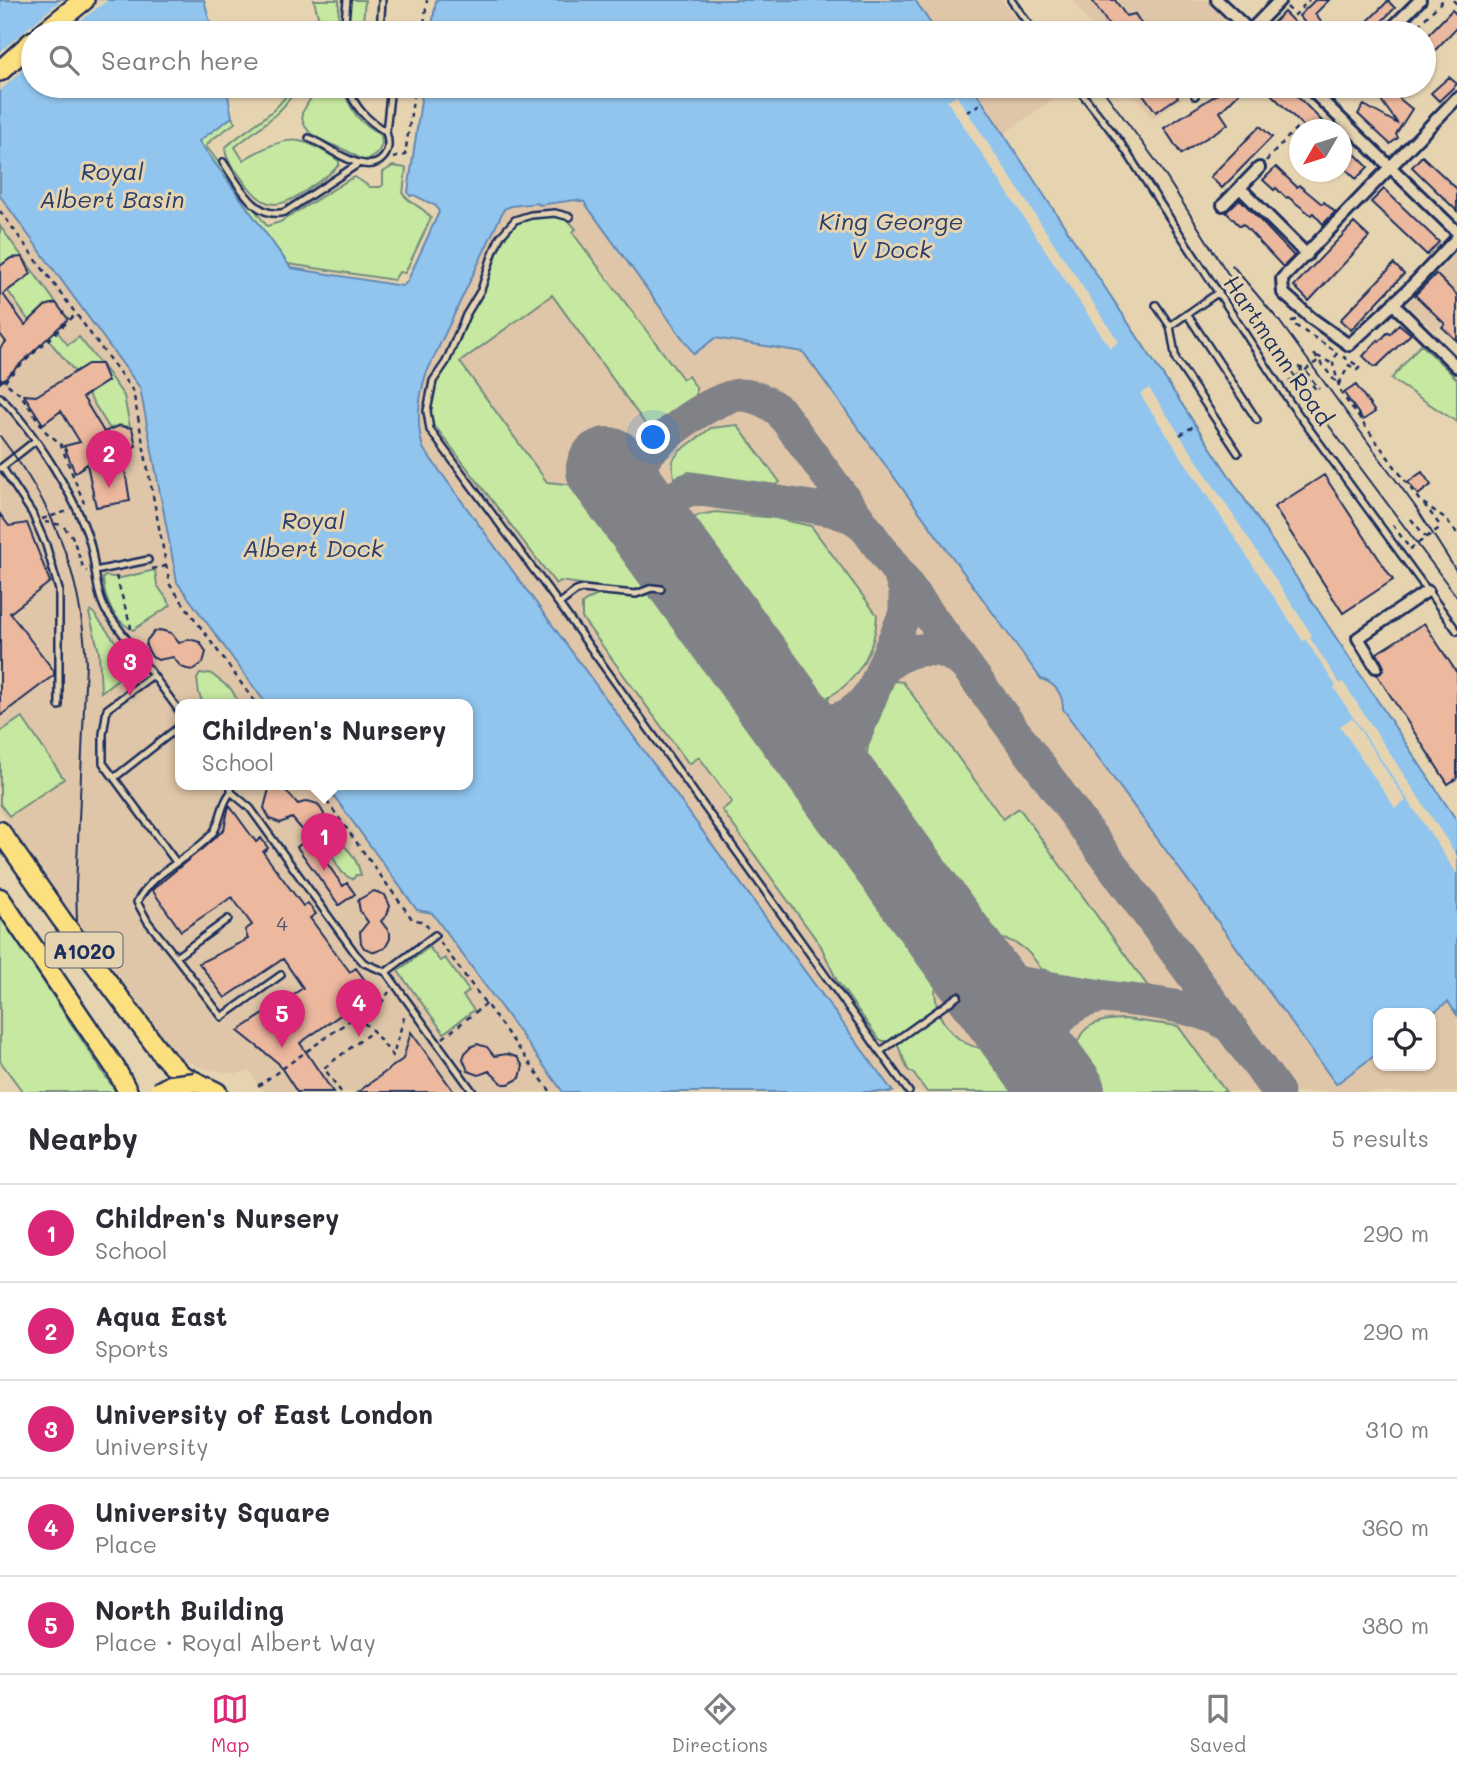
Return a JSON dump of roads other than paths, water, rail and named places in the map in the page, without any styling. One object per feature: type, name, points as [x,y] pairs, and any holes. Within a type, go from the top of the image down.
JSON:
[{"type":"highway","points":[[58,21],[84,0]]},
{"type":"highway","points":[[0,71],[21,52]]},
{"type":"main road","name":"A1020","points":[[0,831],[62,920],[172,1066],[195,1082],[217,1092]]},
{"type":"main road","name":"A1020","points":[[0,898],[116,1069],[128,1092]]},
{"type":"main road","points":[[158,1092],[171,1085],[195,1082]]},
{"type":"street","points":[[1217,0],[1238,21]]},
{"type":"street","points":[[1261,21],[1280,0]]},
{"type":"street","points":[[1399,21],[1420,0]]},
{"type":"street","points":[[1457,98],[1282,279],[1283,293],[1288,300],[1345,342],[1394,302],[1457,238]]},
{"type":"street","points":[[1322,100],[1457,232]]},
{"type":"street","points":[[1223,205],[1259,168]]},
{"type":"street","points":[[1240,188],[1307,255]]},
{"type":"street","points":[[1394,302],[1457,367]]},
{"type":"street","points":[[1376,667],[1358,638],[1427,591]]},
{"type":"lane","points":[[345,21],[347,0]]},
{"type":"lane","points":[[381,21],[382,0]]},
{"type":"lane","points":[[1011,0],[1026,21]]},
{"type":"lane","points":[[354,98],[370,122],[386,132]]},
{"type":"lane","points":[[309,138],[358,164],[372,165],[382,159],[388,147],[386,132],[390,98]]},
{"type":"lane","name":"Hartmann Road","points":[[1085,98],[1120,142],[1291,404],[1457,631]]},
{"type":"lane","points":[[223,162],[251,201],[267,213],[276,215],[285,212],[358,164]]},
{"type":"lane","points":[[570,218],[561,213],[531,215],[515,220],[505,230],[492,253],[481,290],[466,315],[446,362],[433,381],[427,411],[430,430],[559,604],[909,1092]]},
{"type":"lane","points":[[1170,326],[1219,292]]},
{"type":"lane","points":[[1156,305],[1170,326],[1176,360],[1238,453]]},
{"type":"lane","points":[[1187,314],[1257,420]]},
{"type":"lane","points":[[0,397],[35,442],[76,506],[90,544],[102,603],[175,705]]},
{"type":"lane","points":[[35,442],[1,467],[35,520],[46,545],[59,590],[59,706]]},
{"type":"lane","points":[[95,571],[148,560]]},
{"type":"lane","points":[[559,604],[582,589],[636,594],[652,588],[661,589]]},
{"type":"lane","points":[[153,675],[107,709],[103,734],[103,763],[176,862]]},
{"type":"lane","points":[[114,778],[175,730]]},
{"type":"lane","points":[[230,790],[222,807],[216,830],[144,888],[137,902],[148,922],[222,1017],[281,975]]},
{"type":"lane","points":[[232,790],[250,808],[364,962],[386,972],[396,984],[474,1092]]},
{"type":"lane","points":[[176,957],[228,919]]},
{"type":"lane","points":[[386,972],[435,934]]},
{"type":"lane","points":[[881,1051],[958,996]]},
{"type":"water","points":[[0,0],[204,0],[210,21],[21,21],[21,98],[228,98],[232,117],[199,141],[291,268],[402,286],[407,282],[439,212],[436,206],[414,195],[410,196],[408,192],[421,98],[980,98],[1457,821],[1457,1015],[1448,1002],[1436,1010],[1436,1008],[1373,1008],[1373,1057],[1336,1084],[1063,709],[1057,690],[1041,679],[803,352],[715,338],[694,354],[584,202],[575,200],[538,203],[504,209],[426,374],[419,411],[423,448],[893,1092],[563,1092],[432,913],[417,910],[330,790],[473,790],[473,699],[263,699],[177,582],[140,388],[0,196]]},
{"type":"water","points":[[436,0],[915,0],[929,21],[433,21]]},
{"type":"tram line","points":[[1109,98],[1156,161],[1318,411],[1457,597]]},
{"type":"tram line","points":[[1232,265],[1280,322],[1417,509],[1457,572]]},
{"type":"tram line","points":[[0,436],[36,489],[62,542],[71,570],[83,630],[86,663],[76,886],[77,921]]},
{"type":"place","name":"Aqua East","points":[[109,488]]},
{"type":"place","name":"University of East London","points":[[130,696]]},
{"type":"place","name":"Children's Nursery","points":[[324,871]]},
{"type":"place","name":"University Square","points":[[359,1037]]},
{"type":"place","name":"North Building","points":[[282,1048]]},
{"type":"water label","name":"Royal Albert Basin","points":[[112,184]]},
{"type":"water label","name":"King George V Dock","points":[[891,234]]},
{"type":"water label","name":"Royal Albert Dock","points":[[313,533]]}]
